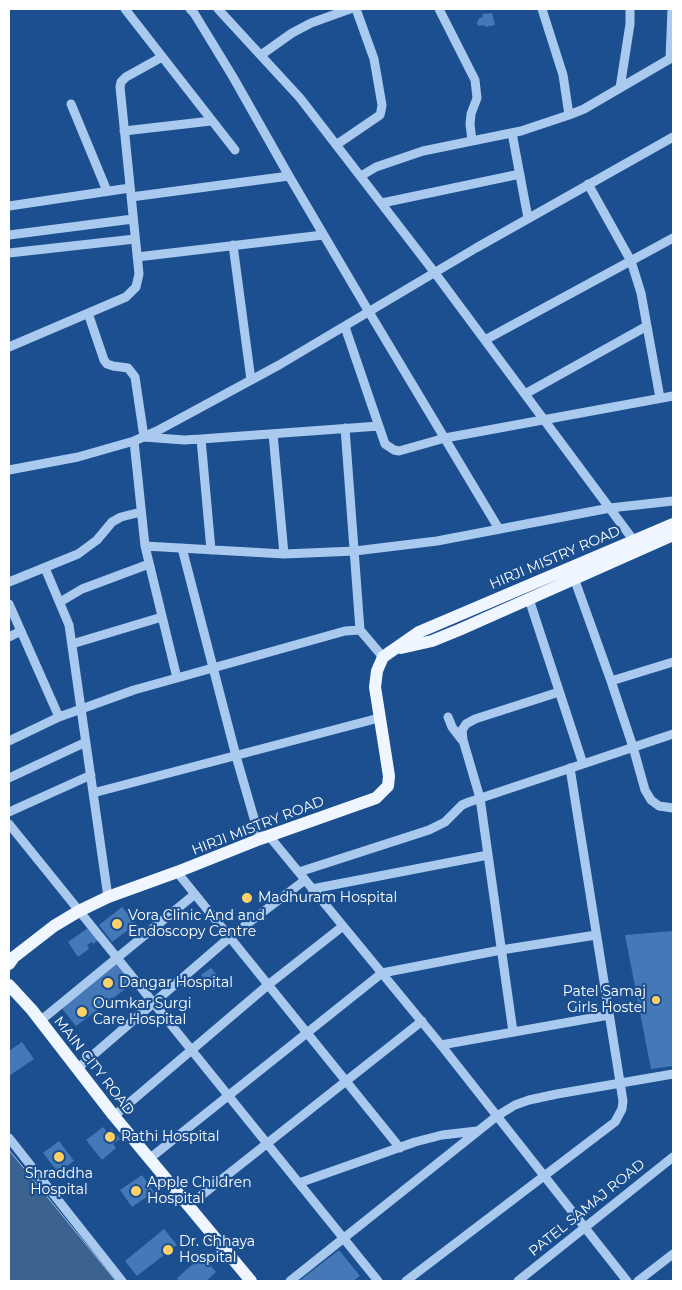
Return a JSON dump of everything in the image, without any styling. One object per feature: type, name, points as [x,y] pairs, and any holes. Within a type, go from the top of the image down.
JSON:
[{"type":"main road","name":"HIRJI MISTRY ROAD","points":[[9,964],[14,957],[54,926],[108,897],[376,798],[388,786],[389,776],[375,687],[377,671],[383,657],[419,632],[673,524]]},
{"type":"main road","name":"HIRJI MISTRY ROAD","points":[[397,649],[432,641],[673,535]]},
{"type":"main road","name":"MAIN CITY ROAD","points":[[9,985],[14,994],[40,1021],[114,1116],[251,1281]]},
{"type":"street","points":[[125,9],[235,150]]},
{"type":"street","points":[[190,9],[242,93],[323,235],[499,529]]},
{"type":"street","points":[[218,9],[300,98],[435,273],[634,541]]},
{"type":"street","points":[[261,55],[292,33],[311,23],[350,9]]},
{"type":"street","points":[[336,145],[380,115],[382,105],[374,59],[356,9]]},
{"type":"street","points":[[439,9],[475,80],[477,98],[471,114],[472,141]]},
{"type":"street","points":[[542,9],[563,75],[568,116]]},
{"type":"street","points":[[620,88],[630,24],[630,9]]},
{"type":"street","points":[[360,176],[376,167],[423,151],[512,133],[546,124],[584,109],[671,58],[672,9]]},
{"type":"street","points":[[9,347],[132,293],[138,281],[137,257],[121,82],[162,57]]},
{"type":"street","points":[[71,104],[107,191]]},
{"type":"street","points":[[124,131],[211,121]]},
{"type":"street","points":[[512,133],[528,218]]},
{"type":"street","points":[[9,470],[78,457],[144,437],[345,327],[528,218],[673,137]]},
{"type":"street","points":[[382,203],[520,174]]},
{"type":"street","points":[[9,206],[107,191],[130,192],[289,176]]},
{"type":"street","points":[[588,184],[631,261],[641,293],[660,398]]},
{"type":"street","points":[[9,234],[133,219]]},
{"type":"street","points":[[137,257],[323,235]]},
{"type":"street","points":[[485,340],[673,238]]},
{"type":"street","points":[[9,253],[135,239]]},
{"type":"street","points":[[232,246],[251,380]]},
{"type":"street","points":[[88,313],[104,360],[107,364],[128,368],[135,377],[144,437]]},
{"type":"street","points":[[525,394],[647,326]]},
{"type":"street","points":[[345,327],[385,444],[394,450],[399,451],[445,438],[673,396]]},
{"type":"street","points":[[144,437],[184,440],[379,426]]},
{"type":"street","points":[[345,428],[360,630],[383,657]]},
{"type":"street","points":[[273,434],[284,554]]},
{"type":"street","points":[[201,439],[211,550]]},
{"type":"street","points":[[134,441],[145,546],[177,678]]},
{"type":"street","points":[[145,546],[284,554],[355,551],[437,540],[610,508],[673,501]]},
{"type":"street","points":[[9,582],[78,554],[88,548],[112,522],[121,517],[140,512]]},
{"type":"street","points":[[182,548],[236,756],[265,838],[302,876],[441,1045],[627,1281]]},
{"type":"street","points":[[60,602],[82,589],[149,564]]},
{"type":"street","points":[[45,568],[69,624],[108,897]]},
{"type":"street","points":[[574,578],[611,681],[645,790],[651,800],[659,806],[673,808]]},
{"type":"street","points":[[529,599],[583,764]]},
{"type":"street","points":[[9,604],[60,717]]},
{"type":"street","points":[[72,644],[162,617]]},
{"type":"street","points":[[9,741],[60,717],[134,690],[311,640],[345,631],[360,630]]},
{"type":"street","points":[[9,637],[21,631]]},
{"type":"street","points":[[611,681],[673,662]]},
{"type":"street","points":[[513,1032],[480,798],[463,740],[462,730],[466,724],[475,719],[559,692]]},
{"type":"street","points":[[448,717],[452,727],[463,740]]},
{"type":"street","points":[[93,793],[379,718]]},
{"type":"street","points":[[78,1068],[302,876],[428,830],[445,822],[462,805],[480,798],[673,734]]},
{"type":"street","points":[[9,778],[86,742]]},
{"type":"street","points":[[406,1281],[615,1122],[622,1109],[623,1101],[570,768]]},
{"type":"street","points":[[9,812],[91,775]]},
{"type":"street","points":[[9,824],[378,1281]]},
{"type":"street","points":[[312,888],[488,855]]},
{"type":"street","points":[[177,872],[400,1148]]},
{"type":"street","points":[[40,1021],[195,894]]},
{"type":"street","points":[[114,1116],[268,985],[343,926]]},
{"type":"street","points":[[150,1159],[382,973],[501,950],[596,935]]},
{"type":"street","points":[[441,1045],[609,1015]]},
{"type":"street","points":[[188,1206],[345,1080],[422,1022]]},
{"type":"street","points":[[290,1281],[477,1131],[515,1105],[529,1100],[673,1074]]},
{"type":"street","points":[[299,1183],[442,1135],[477,1131]]},
{"type":"street","points":[[9,1138],[122,1281]]},
{"type":"street","name":"PATEL SAMAJ ROAD","points":[[518,1281],[673,1157]]},
{"type":"street","points":[[638,1281],[673,1254]]},
{"type":"water","points":[[9,1150],[116,1281],[9,1281]]},
{"type":"building","points":[[492,13],[495,25],[478,26],[477,21],[483,17],[482,14]]},
{"type":"building","points":[[122,907],[136,924],[112,942],[99,925]]},
{"type":"building","points":[[91,926],[100,939],[93,944],[92,942],[87,945],[89,949],[78,957],[68,942]]},
{"type":"building","name":"Patel Samaj Girls Hostel","points":[[673,931],[673,1066],[651,1069],[625,935]]},
{"type":"building","points":[[116,963],[132,984],[76,1026],[60,1006]]},
{"type":"building","points":[[211,968],[223,982],[213,990],[201,975]]},
{"type":"building","points":[[22,1042],[34,1059],[9,1076],[9,1051]]},
{"type":"building","points":[[103,1127],[108,1133],[112,1129],[120,1139],[113,1144],[116,1148],[102,1160],[86,1140]]},
{"type":"building","points":[[59,1141],[74,1161],[58,1172],[43,1153]]},
{"type":"building","points":[[142,1175],[154,1192],[132,1207],[120,1190]]},
{"type":"building","points":[[164,1229],[177,1245],[137,1276],[125,1261]]},
{"type":"building","points":[[339,1250],[360,1276],[353,1281],[299,1281]]},
{"type":"building","points":[[202,1256],[216,1272],[206,1281],[179,1281],[177,1278]]},
{"type":"place","name":"Madhuram Hospital","points":[[247,898]]},
{"type":"place","name":"Vora Clinic And and Endoscopy Centre","points":[[117,924]]},
{"type":"place","name":"Dangar Hospital","points":[[108,983]]},
{"type":"place","name":"Patel Samaj Girls Hostel","points":[[656,1000]]},
{"type":"place","name":"Oumkar Surgi Care Hospital","points":[[82,1012]]},
{"type":"place","name":"Rathi Hospital","points":[[110,1137]]},
{"type":"place","name":"Shraddha Hospital","points":[[59,1157]]},
{"type":"place","name":"Apple Children Hospital","points":[[136,1191]]},
{"type":"place","name":"Dr. Chhaya Hospital","points":[[168,1250]]}]
